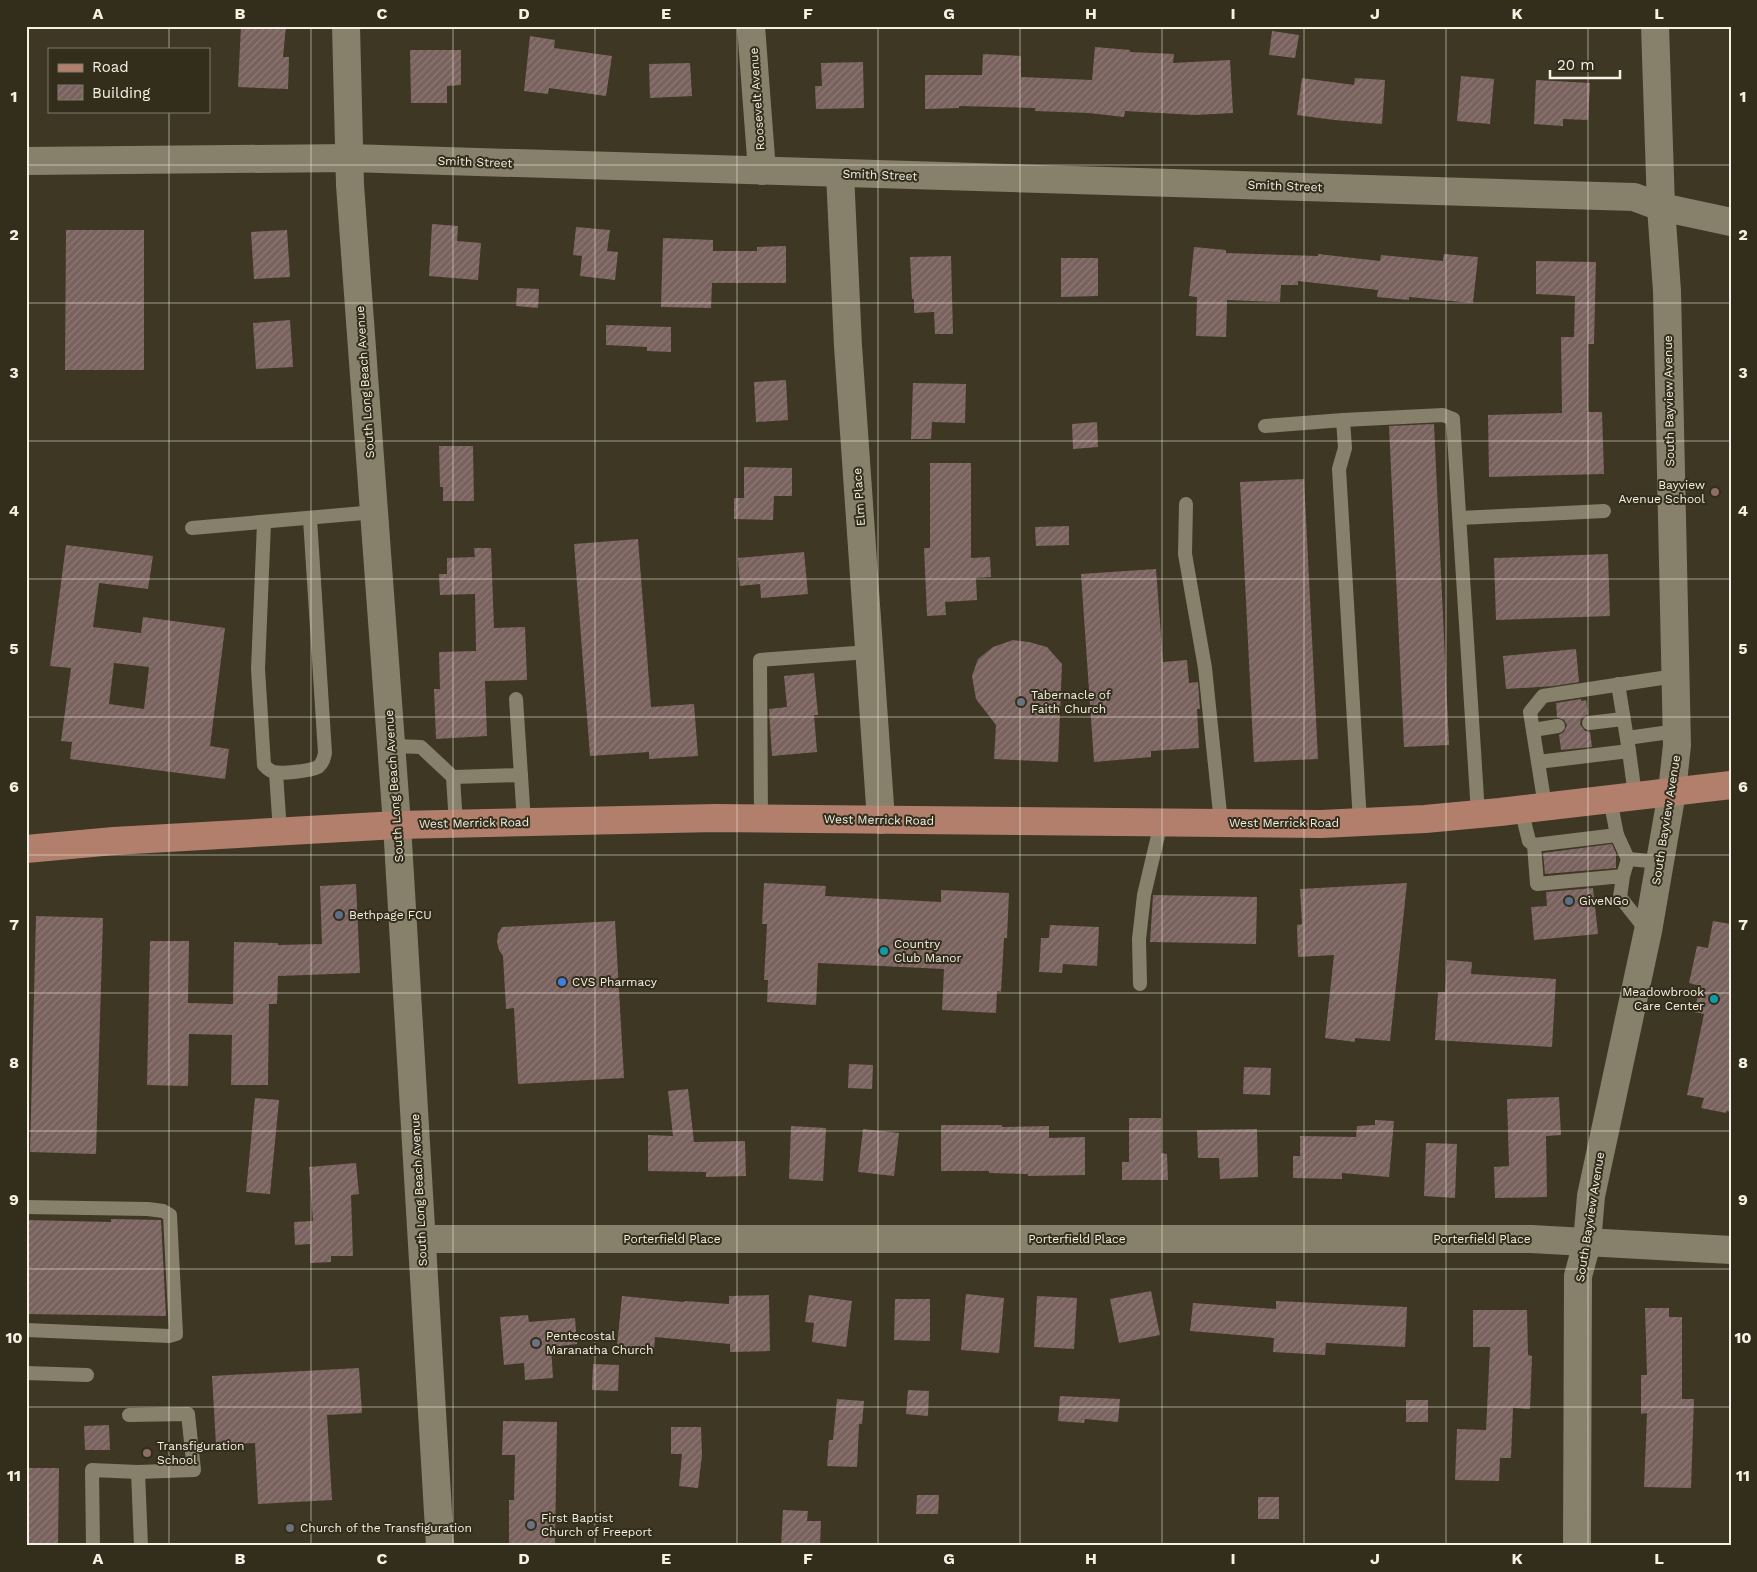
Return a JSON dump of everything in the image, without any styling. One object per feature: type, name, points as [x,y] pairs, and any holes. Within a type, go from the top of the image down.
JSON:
[{"type":"main road","name":"West Merrick Road","points":[[26,849],[114,841],[397,825],[524,822],[761,818],[1321,824],[1478,814],[1731,785]]},
{"type":"street","name":"South Long Beach Avenue","points":[[346,26],[350,158],[392,746],[440,1546]]},
{"type":"street","name":"Roosevelt Avenue","points":[[751,26],[762,171]]},
{"type":"street","name":"South Bayview Avenue","points":[[1577,1546],[1578,1276],[1587,1243],[1591,1196],[1648,931],[1672,792],[1678,745],[1676,730],[1667,291],[1661,207],[1655,26]]},
{"type":"street","name":"Smith Street","points":[[26,162],[350,158],[1634,197],[1661,207],[1731,222]]},
{"type":"street","name":"Elm Place","points":[[840,173],[848,346],[881,820]]},
{"type":"street","name":"Porterfield Place","points":[[422,1239],[1531,1239],[1731,1250]]},
{"type":"lane","points":[[1265,426],[1443,415],[1453,419],[1478,814]]},
{"type":"lane","points":[[1342,420],[1345,448],[1339,469],[1360,822]]},
{"type":"lane","points":[[1186,504],[1185,554],[1205,668],[1221,823]]},
{"type":"lane","points":[[1460,518],[1604,511]]},
{"type":"lane","points":[[192,528],[375,512]]},
{"type":"lane","points":[[264,523],[258,670],[264,765],[268,770],[276,773],[308,770],[317,767],[323,761],[325,753],[310,519]]},
{"type":"lane","points":[[761,818],[760,660],[869,652]]},
{"type":"lane","points":[[1623,876],[1599,875],[1537,884],[1534,845],[1530,841],[1538,762],[1530,712],[1543,696],[1675,676]]},
{"type":"lane","points":[[1618,684],[1628,744],[1617,835],[1628,859],[1620,897],[1648,931]]},
{"type":"lane","points":[[516,700],[524,822]]},
{"type":"lane","points":[[1589,723],[1623,719]]},
{"type":"lane","points":[[1533,730],[1558,726]]},
{"type":"lane","points":[[1538,762],[1628,744],[1676,730]]},
{"type":"lane","points":[[392,746],[420,747],[453,777],[521,775]]},
{"type":"lane","points":[[276,773],[280,832]]},
{"type":"lane","points":[[453,777],[456,824]]},
{"type":"lane","points":[[1140,984],[1139,939],[1144,895],[1161,822]]},
{"type":"lane","points":[[1534,845],[1566,845],[1595,842],[1617,835]]},
{"type":"lane","points":[[1628,859],[1660,862]]},
{"type":"lane","points":[[26,1207],[148,1209],[163,1211],[170,1215],[176,1334],[169,1336],[26,1330]]},
{"type":"lane","points":[[26,1373],[87,1374]]},
{"type":"lane","points":[[93,1546],[92,1470],[138,1472],[194,1470],[188,1414],[129,1415]]},
{"type":"lane","points":[[138,1472],[140,1546]]},
{"type":"building","points":[[241,26],[286,26],[283,57],[289,57],[288,89],[238,87]]},
{"type":"building","points":[[1272,31],[1299,35],[1295,58],[1269,55]]},
{"type":"building","points":[[530,36],[555,40],[554,48],[612,56],[606,96],[549,88],[548,94],[524,91]]},
{"type":"building","points":[[1095,47],[1130,50],[1130,52],[1174,54],[1173,63],[1230,60],[1233,113],[1195,115],[1125,111],[1124,117],[1089,113],[1035,111],[1035,108],[959,106],[959,108],[925,109],[925,75],[982,75],[983,54],[1021,56],[1021,77],[1092,80]]},
{"type":"building","points":[[410,50],[461,50],[461,85],[447,86],[447,103],[411,103]]},
{"type":"building","points":[[863,62],[864,108],[816,109],[815,86],[822,86],[821,63]]},
{"type":"building","points":[[690,63],[692,96],[650,98],[649,64]]},
{"type":"building","points":[[1461,76],[1494,79],[1490,124],[1457,121]]},
{"type":"building","points":[[1302,78],[1354,85],[1355,78],[1385,80],[1382,124],[1297,115]]},
{"type":"building","points":[[1536,80],[1590,83],[1588,120],[1563,119],[1563,126],[1534,124]]},
{"type":"building","points":[[432,224],[458,226],[457,241],[481,243],[478,280],[429,276]]},
{"type":"building","points":[[576,227],[610,230],[607,251],[618,252],[615,280],[580,276],[582,256],[573,255]]},
{"type":"building","points":[[66,230],[144,230],[144,370],[65,370]]},
{"type":"building","points":[[287,230],[290,277],[254,279],[251,232]]},
{"type":"building","points":[[663,238],[713,240],[713,251],[757,251],[757,247],[786,246],[786,283],[712,283],[711,308],[661,307]]},
{"type":"building","points":[[1194,247],[1226,250],[1226,253],[1318,256],[1318,254],[1380,261],[1381,255],[1443,261],[1444,254],[1478,257],[1473,303],[1409,297],[1409,300],[1377,297],[1378,290],[1298,281],[1298,285],[1281,285],[1280,302],[1227,300],[1226,337],[1196,336],[1197,297],[1189,296]]},
{"type":"building","points":[[951,256],[953,334],[935,334],[934,312],[914,313],[910,257]]},
{"type":"building","points":[[1061,258],[1098,258],[1098,296],[1061,297]]},
{"type":"building","points":[[1536,261],[1596,262],[1594,344],[1588,344],[1588,412],[1602,412],[1604,474],[1489,477],[1488,415],[1562,413],[1561,337],[1574,337],[1575,296],[1536,294]]},
{"type":"building","points":[[517,288],[539,289],[538,308],[516,306]]},
{"type":"building","points":[[290,320],[293,367],[256,369],[253,323]]},
{"type":"building","points":[[606,325],[671,327],[671,352],[647,351],[647,347],[606,345]]},
{"type":"building","points":[[786,380],[788,420],[756,422],[754,382]]},
{"type":"building","points":[[913,383],[966,384],[965,423],[932,422],[931,439],[911,439]]},
{"type":"building","points":[[1097,422],[1098,447],[1073,449],[1072,424]]},
{"type":"building","points":[[1434,424],[1449,745],[1404,747],[1389,426]]},
{"type":"building","points":[[439,446],[473,446],[474,501],[443,501],[443,487],[440,487]]},
{"type":"building","points":[[930,463],[971,463],[971,558],[990,557],[991,577],[976,578],[977,600],[945,602],[946,615],[927,616],[924,548],[930,548]]},
{"type":"building","points":[[744,467],[792,468],[792,496],[774,496],[773,520],[734,519],[734,498],[744,498]]},
{"type":"building","points":[[1304,479],[1318,759],[1254,762],[1240,482]]},
{"type":"building","points":[[1069,526],[1069,545],[1036,546],[1035,527]]},
{"type":"building","points":[[638,539],[651,707],[694,704],[698,756],[649,759],[649,752],[590,756],[574,544]]},
{"type":"building","points":[[66,545],[153,556],[148,589],[99,583],[93,627],[141,633],[143,617],[225,628],[210,746],[229,749],[225,779],[70,759],[72,742],[61,741],[71,668],[50,666]],"holes":[[[114,663],[149,667],[144,709],[109,704]]]},
{"type":"building","points":[[474,548],[491,548],[494,628],[525,627],[527,680],[485,681],[487,736],[436,739],[434,689],[440,689],[439,652],[476,651],[475,594],[440,595],[439,574],[447,574],[447,558],[475,557]]},
{"type":"building","points":[[804,552],[808,594],[761,598],[760,584],[740,586],[738,558]]},
{"type":"building","points":[[1608,554],[1610,616],[1496,620],[1494,558]]},
{"type":"building","points":[[1156,569],[1163,662],[1187,660],[1189,683],[1198,682],[1200,709],[1197,709],[1199,748],[1151,751],[1151,757],[1094,762],[1081,574]]},
{"type":"building","points":[[1013,640],[1047,647],[1062,664],[1058,762],[994,759],[996,725],[976,699],[972,676],[978,659],[993,647]]},
{"type":"building","points":[[1576,649],[1579,682],[1554,686],[1506,689],[1503,656]]},
{"type":"building","points":[[814,673],[818,715],[814,715],[817,752],[772,756],[769,709],[787,707],[784,676]]},
{"type":"building","points":[[1581,699],[1581,701],[1586,700],[1588,714],[1581,719],[1580,724],[1585,731],[1590,732],[1592,747],[1561,750],[1559,735],[1564,732],[1567,725],[1564,720],[1557,717],[1556,703]]},
{"type":"building","points":[[1612,844],[1616,853],[1616,868],[1545,874],[1543,853]]},
{"type":"building","name":"Country Club Manor","points":[[764,883],[826,886],[825,896],[941,902],[941,890],[1009,893],[1007,938],[1004,938],[1001,992],[997,991],[996,1013],[942,1010],[944,969],[818,963],[816,1005],[767,1002],[768,980],[764,980],[767,924],[762,924]]},
{"type":"building","points":[[1407,883],[1390,1041],[1355,1038],[1355,1042],[1325,1038],[1334,955],[1298,957],[1297,925],[1302,924],[1300,889]]},
{"type":"building","points":[[356,884],[360,973],[278,976],[277,1004],[269,1004],[268,1085],[231,1085],[232,1035],[189,1034],[188,1086],[147,1085],[150,941],[189,941],[188,1003],[233,1004],[234,942],[278,943],[278,945],[322,944],[320,886]]},
{"type":"building","points":[[1593,888],[1598,934],[1534,940],[1531,907],[1547,906],[1546,892]]},
{"type":"building","points":[[1153,895],[1257,897],[1256,944],[1150,942]]},
{"type":"building","points":[[36,916],[103,918],[96,1154],[30,1152]]},
{"type":"building","name":"CVS Pharmacy","points":[[615,921],[624,1078],[518,1084],[514,1008],[506,1009],[503,956],[497,942],[498,934],[502,927]]},
{"type":"building","name":"Meadowbrook Care Center","points":[[1713,921],[1731,924],[1731,1112],[1727,1111],[1726,1113],[1701,1108],[1704,1098],[1687,1095],[1704,1014],[1694,1012],[1700,986],[1689,983],[1697,946],[1708,948]]},
{"type":"building","points":[[1050,925],[1099,927],[1097,966],[1063,964],[1062,973],[1039,972],[1041,938],[1049,938]]},
{"type":"building","points":[[1447,960],[1472,962],[1471,974],[1556,979],[1552,1047],[1435,1040],[1438,992],[1445,992]]},
{"type":"building","points":[[849,1064],[873,1065],[872,1089],[848,1088]]},
{"type":"building","points":[[1244,1067],[1271,1068],[1270,1095],[1243,1094]]},
{"type":"building","points":[[688,1089],[694,1142],[745,1141],[746,1176],[706,1177],[706,1172],[648,1171],[648,1135],[673,1136],[668,1091]]},
{"type":"building","points":[[1559,1097],[1561,1135],[1546,1136],[1547,1197],[1495,1198],[1494,1167],[1509,1166],[1507,1099]]},
{"type":"building","points":[[255,1098],[279,1100],[270,1194],[246,1192]]},
{"type":"building","points":[[1129,1118],[1161,1118],[1161,1153],[1167,1154],[1168,1180],[1122,1180],[1122,1162],[1129,1162]]},
{"type":"building","points":[[1375,1120],[1394,1121],[1389,1177],[1342,1173],[1342,1179],[1293,1178],[1293,1156],[1300,1156],[1300,1136],[1356,1137],[1357,1126],[1375,1125]]},
{"type":"building","points":[[941,1125],[1049,1126],[1049,1138],[1085,1137],[1085,1175],[1028,1176],[1028,1174],[989,1173],[989,1171],[941,1171]]},
{"type":"building","points":[[791,1126],[826,1128],[823,1181],[789,1179]]},
{"type":"building","points":[[863,1129],[899,1133],[894,1176],[858,1172]]},
{"type":"building","points":[[1257,1129],[1258,1177],[1220,1179],[1219,1158],[1198,1158],[1197,1130]]},
{"type":"building","points":[[1426,1143],[1457,1144],[1455,1198],[1424,1196]]},
{"type":"building","points":[[356,1163],[359,1194],[351,1195],[353,1256],[331,1256],[331,1262],[310,1263],[310,1244],[295,1245],[294,1222],[313,1221],[309,1167]]},
{"type":"building","points":[[111,1219],[161,1220],[166,1316],[26,1314],[26,1220],[111,1222]]},
{"type":"building","points":[[1151,1291],[1160,1335],[1119,1343],[1110,1299]]},
{"type":"building","points":[[966,1294],[1004,1298],[999,1353],[961,1350]]},
{"type":"building","points":[[769,1295],[770,1351],[730,1352],[730,1344],[655,1337],[654,1350],[617,1346],[622,1296],[729,1304],[729,1296]]},
{"type":"building","points":[[809,1295],[852,1301],[846,1347],[812,1342],[814,1323],[805,1322]]},
{"type":"building","points":[[1037,1296],[1077,1298],[1074,1349],[1034,1347]]},
{"type":"building","points":[[895,1299],[930,1299],[930,1341],[894,1340]]},
{"type":"building","points":[[1276,1301],[1407,1307],[1405,1347],[1326,1343],[1325,1355],[1273,1352],[1274,1338],[1190,1331],[1193,1303],[1276,1309]]},
{"type":"building","points":[[1645,1308],[1669,1308],[1669,1317],[1682,1317],[1682,1399],[1694,1399],[1691,1488],[1644,1487],[1647,1413],[1641,1414],[1641,1375],[1647,1375]]},
{"type":"building","points":[[1473,1310],[1527,1310],[1528,1355],[1532,1356],[1530,1409],[1513,1408],[1511,1458],[1500,1458],[1499,1481],[1455,1480],[1457,1429],[1486,1430],[1490,1347],[1473,1347]]},
{"type":"building","points":[[528,1315],[529,1322],[575,1318],[577,1344],[551,1347],[553,1378],[525,1380],[524,1363],[504,1365],[500,1317]]},
{"type":"building","points":[[593,1364],[619,1365],[618,1391],[592,1390]]},
{"type":"building","points":[[359,1368],[362,1413],[327,1415],[332,1500],[258,1504],[255,1443],[216,1445],[212,1376]]},
{"type":"building","points":[[908,1390],[929,1391],[928,1416],[906,1414]]},
{"type":"building","points":[[1060,1396],[1120,1399],[1118,1422],[1085,1419],[1084,1423],[1058,1421]]},
{"type":"building","points":[[837,1399],[864,1401],[862,1424],[859,1424],[857,1467],[827,1466],[829,1440],[833,1440]]},
{"type":"building","points":[[1406,1400],[1428,1400],[1428,1422],[1406,1422]]},
{"type":"building","points":[[503,1421],[557,1422],[555,1546],[509,1546],[509,1500],[514,1500],[515,1455],[502,1455]]},
{"type":"building","points":[[109,1425],[110,1450],[85,1450],[84,1426]]},
{"type":"building","points":[[671,1427],[701,1427],[702,1455],[698,1488],[679,1486],[682,1454],[671,1454]]},
{"type":"building","points":[[26,1468],[59,1468],[58,1546],[26,1546]]},
{"type":"building","points":[[917,1495],[939,1495],[938,1514],[916,1514]]},
{"type":"building","points":[[1258,1497],[1279,1497],[1279,1519],[1258,1519]]},
{"type":"building","points":[[783,1510],[808,1511],[807,1521],[821,1521],[820,1546],[781,1546]]},
{"type":"place","name":"Bayview Avenue School","points":[[1715,492]]},
{"type":"place","name":"Tabernacle of Faith Church","points":[[1021,702]]},
{"type":"place","name":"GiveNGo","points":[[1569,901]]},
{"type":"place","name":"Bethpage FCU","points":[[339,915]]},
{"type":"place","name":"Country Club Manor","points":[[884,951]]},
{"type":"place","name":"CVS Pharmacy","points":[[562,982]]},
{"type":"place","name":"Meadowbrook Care Center","points":[[1714,999]]},
{"type":"place","name":"Pentecostal Maranatha Church","points":[[536,1343]]},
{"type":"place","name":"Transfiguration School","points":[[147,1453]]},
{"type":"place","name":"First Baptist Church of Freeport","points":[[531,1525]]},
{"type":"place","name":"Church of the Transfiguration","points":[[290,1528]]}]
